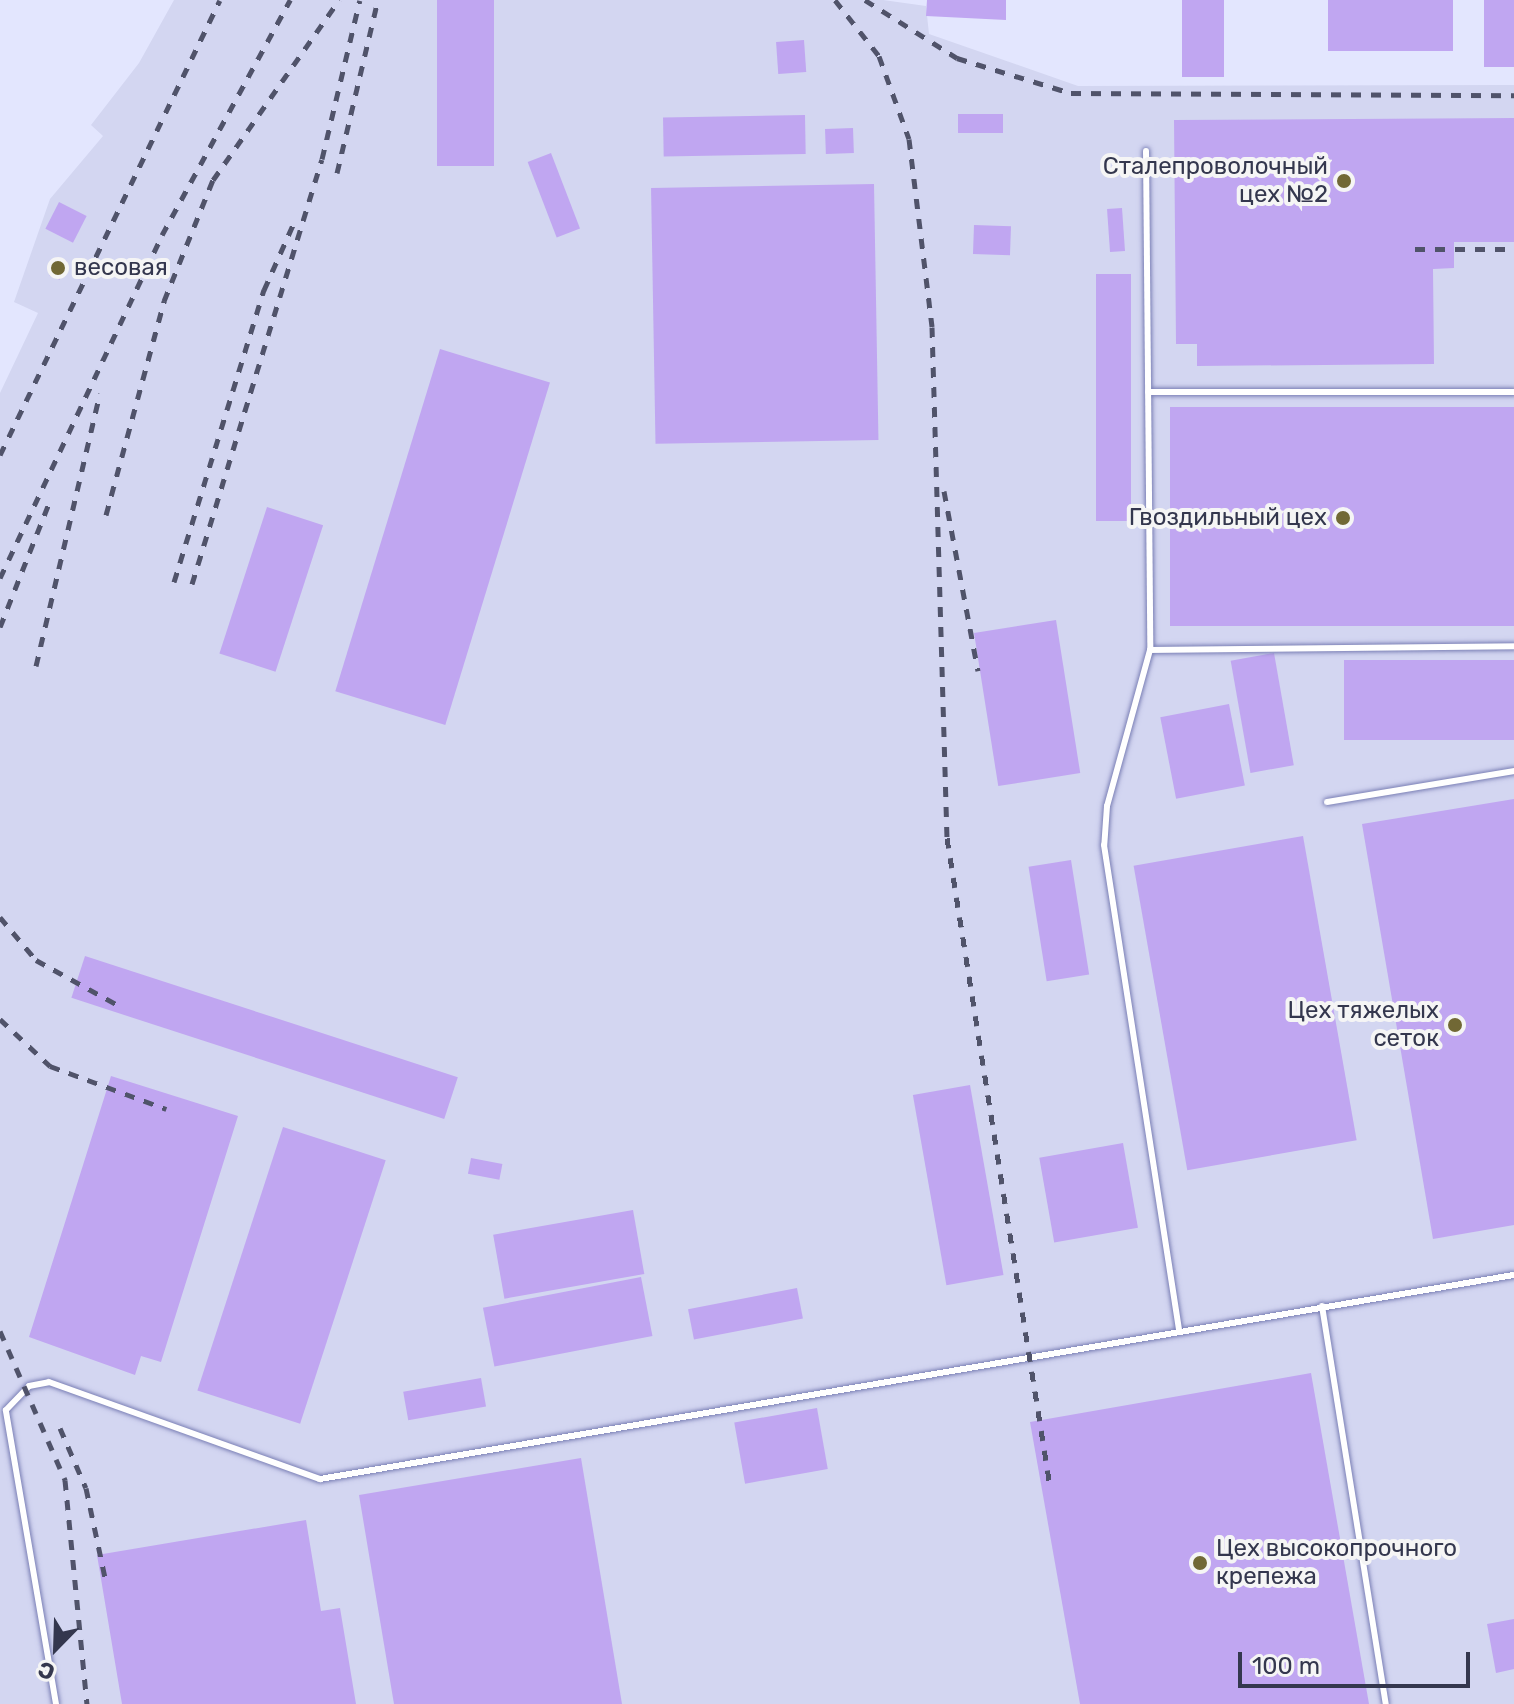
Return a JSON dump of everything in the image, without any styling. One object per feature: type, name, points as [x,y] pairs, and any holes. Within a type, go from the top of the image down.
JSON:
[{"type":"lane","points":[[1146,151],[1150,650],[1107,806],[1104,845],[1179,1329]]},
{"type":"lane","points":[[1148,392],[1514,392]]},
{"type":"lane","points":[[1150,650],[1514,646]]},
{"type":"lane","points":[[1327,802],[1514,771]]},
{"type":"lane","points":[[56,1704],[6,1410],[29,1386],[49,1382],[320,1479],[1179,1329],[1514,1275]]},
{"type":"lane","points":[[1322,1306],[1386,1704]]},
{"type":"shaded area","points":[[174,0],[883,0],[926,6],[929,34],[1078,86],[1514,85],[1514,1704],[0,1704],[0,393],[38,313],[14,302],[50,199],[103,136],[91,125],[139,63]]},
{"type":"building","points":[[437,0],[494,0],[494,166],[437,166]]},
{"type":"building","points":[[927,0],[1006,0],[1006,20],[926,16]]},
{"type":"building","points":[[1182,0],[1224,0],[1224,77],[1182,77]]},
{"type":"building","points":[[1328,0],[1453,0],[1453,51],[1328,51]]},
{"type":"building","points":[[1484,0],[1514,0],[1514,67],[1484,67]]},
{"type":"building","points":[[804,40],[806,72],[778,74],[776,42]]},
{"type":"building","points":[[958,114],[1003,114],[1003,133],[958,133]]},
{"type":"building","points":[[805,115],[806,154],[664,156],[663,117]]},
{"type":"building","name":"Сталепроволочный цех №2","points":[[1514,118],[1514,242],[1454,242],[1454,268],[1433,269],[1434,364],[1197,366],[1197,344],[1176,344],[1174,120]]},
{"type":"building","points":[[853,128],[854,153],[826,154],[825,129]]},
{"type":"building","points":[[551,153],[580,229],[557,238],[528,162]]},
{"type":"building","points":[[874,184],[878,440],[656,444],[651,188]]},
{"type":"building","points":[[59,202],[87,216],[73,243],[45,229]]},
{"type":"building","points":[[1122,208],[1125,251],[1110,252],[1107,209]]},
{"type":"building","points":[[974,225],[1011,226],[1010,255],[973,254]]},
{"type":"building","name":"весовая","points":[[57,257],[67,261],[60,280],[50,276]]},
{"type":"building","points":[[1096,274],[1131,274],[1131,521],[1096,521]]},
{"type":"building","points":[[440,349],[550,383],[445,725],[335,691]]},
{"type":"building","name":"Гвоздильный цех","points":[[1170,407],[1514,407],[1514,626],[1170,626]]},
{"type":"building","points":[[267,507],[323,525],[276,672],[219,653]]},
{"type":"building","points":[[1056,620],[1080,773],[998,786],[974,633]]},
{"type":"building","points":[[1274,653],[1294,765],[1250,773],[1231,661]]},
{"type":"building","points":[[1344,660],[1514,660],[1514,740],[1344,740]]},
{"type":"building","points":[[1229,704],[1245,785],[1176,799],[1160,717]]},
{"type":"building","name":"Цех тяжелых сеток","points":[[1514,799],[1514,1225],[1433,1239],[1362,824]]},
{"type":"building","points":[[1303,836],[1357,1140],[1187,1170],[1134,866]]},
{"type":"building","points":[[1071,860],[1089,975],[1047,981],[1029,867]]},
{"type":"building","points":[[85,956],[458,1077],[444,1119],[71,998]]},
{"type":"building","points":[[111,1076],[238,1116],[161,1362],[141,1356],[135,1375],[29,1337]]},
{"type":"building","points":[[970,1085],[1004,1275],[946,1285],[913,1095]]},
{"type":"building","points":[[283,1127],[386,1160],[300,1424],[197,1390]]},
{"type":"building","points":[[1123,1143],[1138,1228],[1054,1242],[1039,1158]]},
{"type":"building","points":[[471,1158],[502,1164],[499,1180],[468,1174]]},
{"type":"building","points":[[633,1210],[644,1274],[504,1299],[493,1235]]},
{"type":"building","points":[[641,1277],[652,1336],[494,1367],[483,1308]]},
{"type":"building","points":[[797,1288],[803,1318],[694,1340],[688,1309]]},
{"type":"building","name":"Цех высокопрочного крепежа","points":[[1311,1373],[1369,1704],[1080,1704],[1030,1422]]},
{"type":"building","points":[[481,1378],[486,1407],[408,1420],[403,1392]]},
{"type":"building","points":[[817,1408],[828,1469],[745,1484],[734,1423]]},
{"type":"building","points":[[581,1458],[622,1704],[394,1704],[359,1495]]},
{"type":"building","points":[[306,1520],[321,1611],[340,1608],[356,1704],[122,1704],[97,1555]]},
{"type":"building","points":[[1514,1619],[1514,1669],[1496,1673],[1487,1624]]},
{"type":"railway","points":[[0,455],[220,0]]},
{"type":"railway","points":[[0,578],[162,235],[290,0]]},
{"type":"railway","points":[[106,515],[164,301],[213,180],[339,0]]},
{"type":"railway","points":[[192,584],[322,159],[360,0]]},
{"type":"railway","points":[[337,173],[378,0]]},
{"type":"railway","points":[[835,0],[879,56],[909,139],[932,327],[947,838],[1049,1480]]},
{"type":"railway","points":[[865,0],[957,58],[1071,93],[1514,95]]},
{"type":"railway","points":[[174,582],[264,290],[293,225]]},
{"type":"railway","points":[[1415,249],[1514,249]]},
{"type":"railway","points":[[36,666],[100,393]]},
{"type":"railway","points":[[944,491],[978,671]]},
{"type":"railway","points":[[0,627],[51,498]]},
{"type":"railway","points":[[0,917],[36,960],[116,1004]]},
{"type":"railway","points":[[0,1019],[50,1066],[166,1109]]},
{"type":"railway","points":[[0,1331],[65,1480],[87,1704]]},
{"type":"railway","points":[[60,1428],[86,1488],[106,1582]]},
{"type":"place","name":"Сталепроволочный цех №2","points":[[1344,181]]},
{"type":"place","name":"весовая","points":[[58,268]]},
{"type":"place","name":"Гвоздильный цех","points":[[1343,518]]},
{"type":"place","name":"Цех тяжелых сеток","points":[[1455,1025]]},
{"type":"place","name":"Цех высокопрочного крепежа","points":[[1200,1563]]}]
